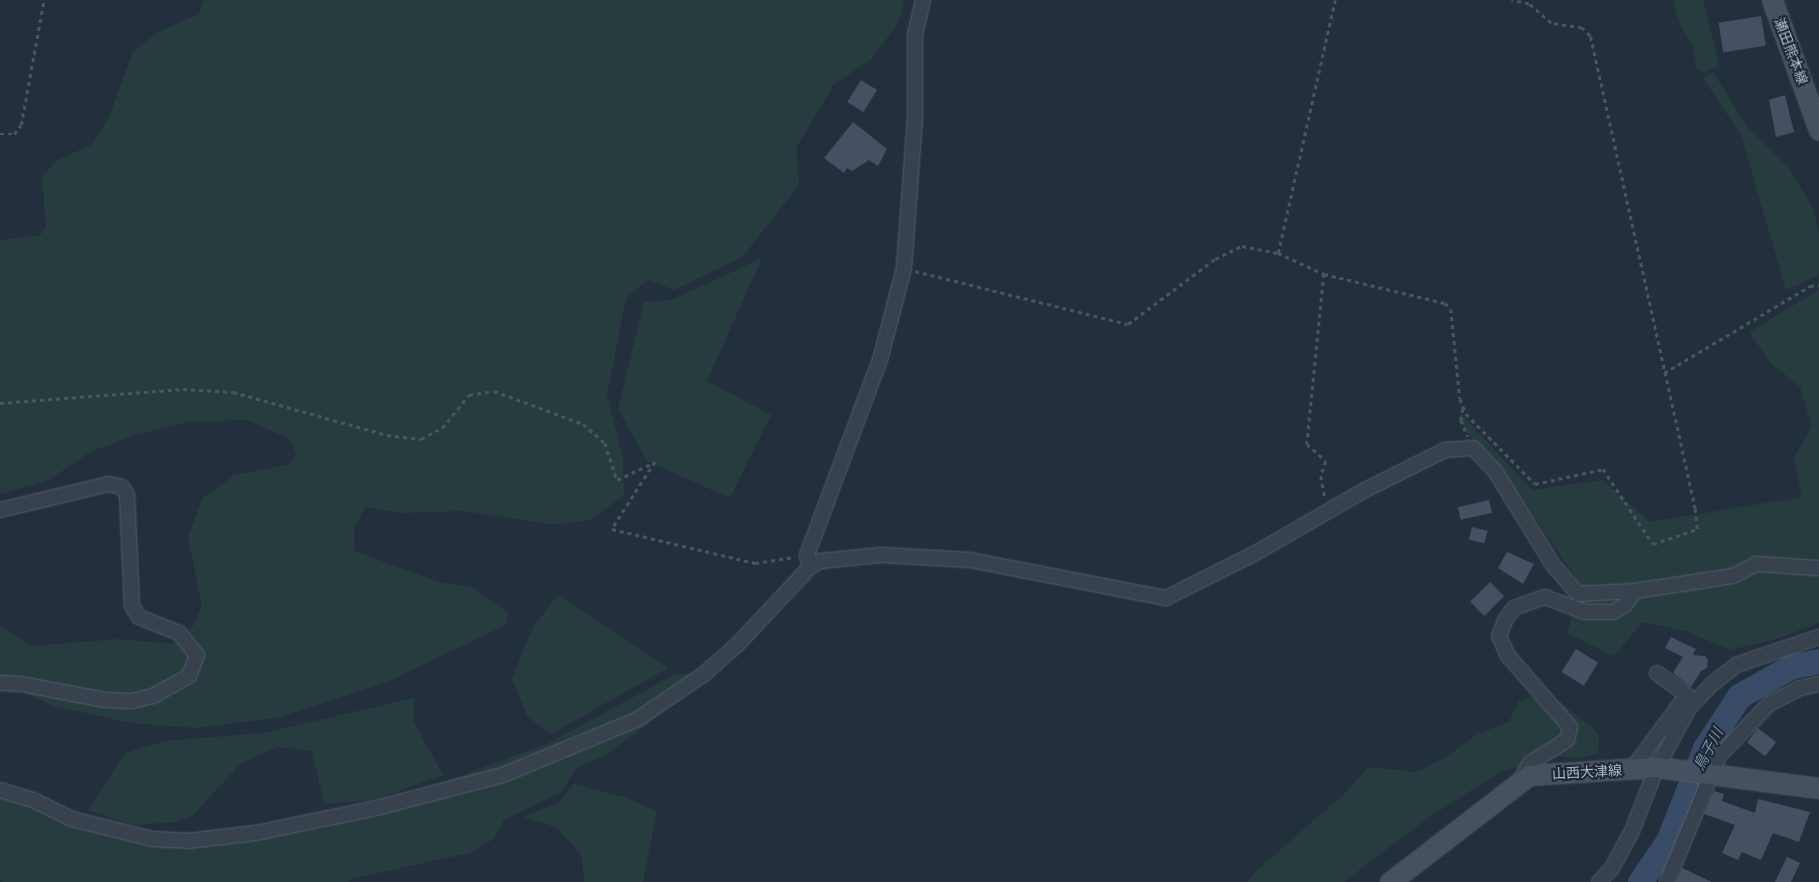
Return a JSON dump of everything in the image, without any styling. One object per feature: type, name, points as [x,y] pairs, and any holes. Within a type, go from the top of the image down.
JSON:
[{"type":"main road","name":"瀬田熊本線","points":[[1772,0],[1819,130]]},
{"type":"main road","name":"山西大津線","points":[[1390,882],[1529,775],[1661,767],[1819,788]]},
{"type":"street","points":[[0,790],[35,801],[72,819],[152,839],[188,841],[256,833],[380,807],[502,775],[638,719],[704,674],[731,650],[808,561],[880,360],[904,268],[914,117],[915,35],[923,0]]},
{"type":"street","points":[[808,561],[836,557],[872,556],[970,560],[1166,598],[1254,554],[1332,509],[1445,450],[1473,448],[1495,471],[1553,565],[1578,594],[1635,591],[1733,576],[1757,564],[1819,568]]},
{"type":"street","points":[[0,510],[110,484],[122,487],[127,495],[132,606],[139,617],[180,633],[197,655],[189,676],[153,696],[132,701],[106,700],[21,684],[0,684]]},
{"type":"street","points":[[1517,784],[1530,763],[1567,740],[1570,727],[1508,656],[1499,636],[1505,620],[1514,608],[1545,597],[1585,612],[1613,612],[1625,605],[1635,591]]},
{"type":"street","points":[[1599,882],[1612,868],[1632,831],[1689,708],[1712,684],[1736,664],[1819,636]]},
{"type":"street","points":[[1632,769],[1687,695],[1657,672]]},
{"type":"street","points":[[1667,882],[1708,774],[1719,756],[1755,715],[1800,688],[1819,684]]},
{"type":"path","points":[[0,134],[14,134],[21,126],[44,0]]},
{"type":"path","points":[[1278,253],[1336,0]]},
{"type":"path","points":[[1463,407],[1466,414],[1535,484],[1603,470],[1653,544],[1697,529],[1590,36],[1582,28],[1551,23],[1529,4],[1511,0]]},
{"type":"path","points":[[904,268],[1128,324],[1215,259],[1242,246],[1278,253],[1324,274],[1445,303],[1451,309],[1463,407],[1461,420],[1473,448]]},
{"type":"path","points":[[1324,274],[1307,444],[1326,460],[1321,476],[1322,492],[1332,509]]},
{"type":"path","points":[[1664,373],[1810,286],[1819,285]]},
{"type":"path","points":[[0,403],[183,389],[233,392],[387,434],[421,439],[442,428],[469,395],[494,391],[583,424],[605,443],[616,480],[656,462],[612,529],[755,563],[808,561]]},
{"type":"green space","points":[[204,0],[905,0],[897,25],[870,60],[834,84],[796,148],[799,185],[743,256],[674,290],[648,280],[626,298],[607,395],[623,459],[624,496],[589,520],[553,525],[464,511],[401,513],[365,507],[354,528],[354,551],[439,582],[474,588],[509,613],[506,625],[385,683],[277,718],[195,728],[131,723],[53,706],[0,680],[0,626],[32,646],[119,639],[172,644],[192,628],[202,606],[188,537],[202,499],[234,475],[287,465],[296,454],[289,439],[249,420],[187,422],[135,435],[90,452],[49,480],[0,494],[0,240],[40,235],[46,227],[42,177],[56,161],[91,145],[109,117],[133,52],[156,33],[199,14]]},
{"type":"green space","points":[[1673,0],[1703,0],[1719,62],[1718,67],[1704,72],[1697,70],[1693,47],[1679,22]]},
{"type":"green space","points":[[1713,72],[1746,125],[1789,168],[1814,210],[1819,233],[1819,275],[1786,290],[1741,135],[1703,78]]},
{"type":"green space","points":[[762,258],[707,381],[771,415],[730,498],[647,461],[618,409],[644,302],[672,300]]},
{"type":"green space","points":[[1819,290],[1819,623],[1776,639],[1730,650],[1686,631],[1643,622],[1614,656],[1567,633],[1581,585],[1509,481],[1485,457],[1458,419],[1461,414],[1532,490],[1602,480],[1650,522],[1802,497],[1794,457],[1812,427],[1800,387],[1771,363],[1749,332]]},
{"type":"green space","points":[[558,595],[668,668],[551,734],[527,716],[512,679],[533,627]]},
{"type":"green space","points":[[676,674],[689,674],[690,691],[609,753],[575,769],[562,792],[504,820],[494,839],[469,853],[351,879],[348,882],[3,882],[0,879],[0,797],[164,835],[318,829],[549,743]]},
{"type":"green space","points":[[1533,696],[1561,703],[1590,726],[1599,736],[1598,753],[1580,758],[1558,757],[1500,772],[1428,818],[1344,882],[1247,882],[1257,870],[1344,794],[1369,767],[1418,772],[1446,757],[1479,733],[1509,722],[1519,701]]},
{"type":"green space","points":[[414,698],[414,722],[443,775],[374,800],[324,804],[312,751],[277,747],[240,764],[194,814],[178,822],[132,825],[88,810],[125,753],[165,741],[263,733]]},
{"type":"green space","points":[[574,784],[624,797],[657,811],[643,882],[584,882],[582,857],[574,845],[553,826],[523,817],[556,804]]},
{"type":"building","points":[[1761,16],[1766,46],[1723,52],[1719,23]]},
{"type":"building","points":[[861,80],[877,90],[863,112],[847,102]]},
{"type":"building","points":[[1785,95],[1794,132],[1776,137],[1769,100]]},
{"type":"building","points":[[853,122],[887,149],[878,166],[869,160],[852,171],[847,168],[844,173],[824,158]]},
{"type":"building","points":[[1489,500],[1492,513],[1461,520],[1458,507]]},
{"type":"building","points":[[1472,527],[1488,531],[1484,543],[1469,540]]},
{"type":"building","points":[[1507,552],[1534,564],[1523,584],[1498,568]]},
{"type":"building","points":[[1490,582],[1504,596],[1484,616],[1470,602]]},
{"type":"building","points":[[1671,637],[1696,649],[1693,655],[1705,656],[1708,660],[1707,668],[1701,671],[1691,687],[1673,673],[1683,657],[1665,648]]},
{"type":"building","points":[[1576,649],[1598,663],[1584,686],[1562,672]]},
{"type":"building","points":[[1758,728],[1776,742],[1765,756],[1747,742]]},
{"type":"building","points":[[1714,791],[1724,794],[1722,801],[1755,813],[1758,799],[1810,812],[1799,842],[1773,833],[1761,860],[1742,852],[1738,860],[1722,853],[1735,825],[1704,814]]},
{"type":"building","points":[[1787,857],[1800,863],[1791,882],[1775,882]]},
{"type":"building","points":[[1682,868],[1712,882],[1676,882]]},
{"type":"waterway","name":"鳥子川","points":[[1640,882],[1668,841],[1705,748],[1739,696],[1792,666],[1819,661]]}]
